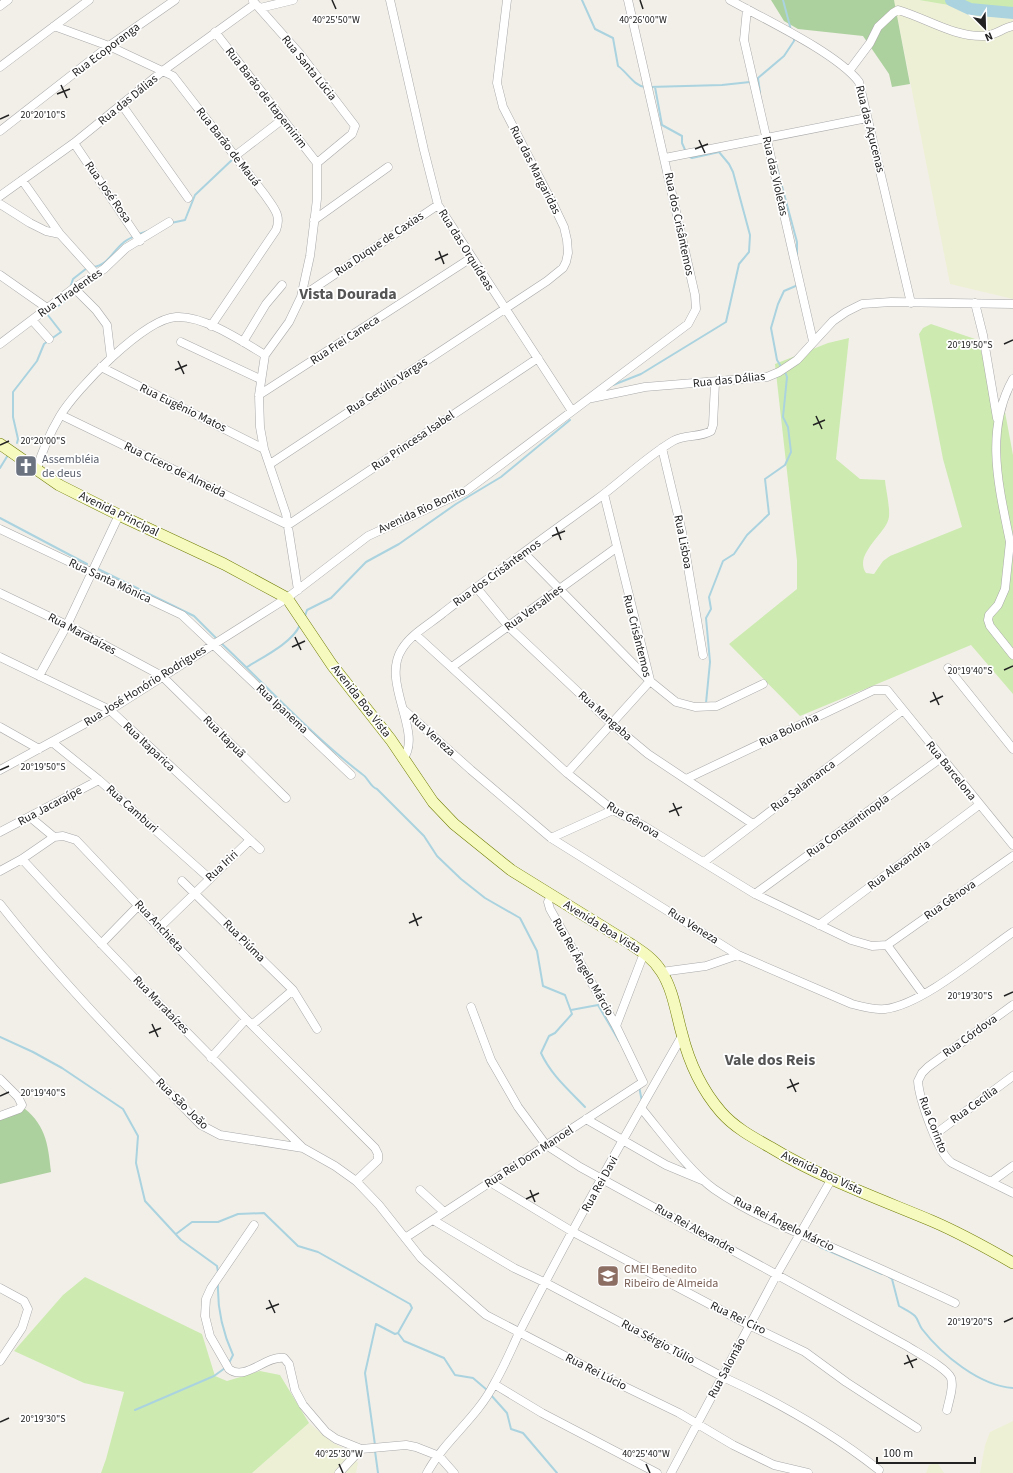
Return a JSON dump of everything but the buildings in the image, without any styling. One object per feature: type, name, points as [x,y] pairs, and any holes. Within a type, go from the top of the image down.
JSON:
[{"type":"street","points":[[0,6],[8,0]]},
{"type":"street","points":[[0,66],[89,0]]},
{"type":"street","name":"Rua Ecoporanga","points":[[0,131],[109,46],[174,0]]},
{"type":"street","name":"Rua das Dálias","points":[[0,196],[74,144],[164,70],[256,4],[293,0]]},
{"type":"street","name":"Rua das Orquídeas","points":[[390,0],[438,205],[504,309],[573,409]]},
{"type":"street","name":"Rua das Margaridas","points":[[504,309],[558,274],[566,262],[568,253],[564,227],[503,107],[500,96],[497,83],[507,0]]},
{"type":"street","name":"Rua dos Crisântemos","points":[[573,409],[639,362],[688,324],[696,309],[695,295],[665,158],[628,0]]},
{"type":"street","name":"Rua das Açucenas","points":[[730,0],[817,49],[849,71],[859,82],[911,303]]},
{"type":"street","name":"Rua Santa Lúcia","points":[[256,4],[300,54],[355,126],[352,134],[317,163]]},
{"type":"street","name":"Rua das Violetas","points":[[747,9],[744,40],[813,341]]},
{"type":"street","points":[[849,71],[870,43],[878,27],[898,10],[949,29],[983,36],[992,35],[1013,26]]},
{"type":"street","name":"Rua Barão de Mauá","points":[[54,26],[109,46],[164,70],[172,76],[236,156],[277,213],[279,221],[276,230],[211,326]]},
{"type":"street","name":"Rua Barão de Itapemirim","points":[[215,32],[317,163]]},
{"type":"street","points":[[122,105],[188,198]]},
{"type":"street","points":[[665,158],[867,118]]},
{"type":"street","points":[[236,156],[283,119]]},
{"type":"street","name":"Rua José Rosa","points":[[74,144],[140,241]]},
{"type":"street","points":[[298,590],[288,524],[264,449],[260,427],[259,395],[260,379],[265,355],[289,322],[301,297],[310,256],[317,199],[317,163]]},
{"type":"street","points":[[314,220],[388,167]]},
{"type":"street","points":[[22,180],[60,234],[96,274]]},
{"type":"street","points":[[0,204],[46,231],[60,234]]},
{"type":"street","name":"Rua Duque de Caxias","points":[[301,297],[438,205]]},
{"type":"street","name":"Rua Tiradentes","points":[[0,344],[74,288],[96,274],[126,248],[140,241],[169,222]]},
{"type":"street","name":"Rua Frei Caneca","points":[[259,395],[471,258]]},
{"type":"street","points":[[0,275],[47,308]]},
{"type":"street","points":[[243,342],[266,304],[282,285]]},
{"type":"street","points":[[74,288],[96,310],[107,325],[111,358]]},
{"type":"street","name":"Rua das Dálias","points":[[588,399],[645,387],[753,380],[779,372],[797,360],[833,321],[853,308],[873,303],[1013,304]]},
{"type":"street","points":[[975,303],[983,335],[997,421]]},
{"type":"street","name":"Rua Getúlio Vargas","points":[[270,464],[504,309]]},
{"type":"street","points":[[37,470],[42,451],[61,415],[101,368],[146,329],[168,318],[183,317],[211,326],[265,355]]},
{"type":"street","points":[[32,320],[49,339]]},
{"type":"street","points":[[181,342],[260,379]]},
{"type":"street","name":"Rua Princesa Isabel","points":[[288,524],[538,358]]},
{"type":"street","name":"Rua Eugênio Matos","points":[[101,368],[264,449]]},
{"type":"street","points":[[1013,379],[1008,388],[997,421],[995,441],[996,463],[1010,542],[1010,550],[1005,590],[998,605],[989,615],[988,620],[990,626],[1013,655]]},
{"type":"street","name":"Rua dos Crisântemos","points":[[403,759],[408,750],[404,710],[395,681],[395,665],[402,649],[416,635],[476,587],[604,494],[662,448],[682,437],[711,432],[713,425],[716,382]]},
{"type":"street","name":"Avenida Rio Bonito","points":[[287,598],[368,536],[466,491],[493,472],[573,409]]},
{"type":"street","name":"Rua Cícero de Almeida","points":[[61,415],[288,524]]},
{"type":"street","name":"Avenida Principal","points":[[0,444],[59,484],[119,515],[245,574],[287,598]]},
{"type":"street","name":"Rua Lisboa","points":[[662,448],[682,532],[703,655]]},
{"type":"street","name":"Rua Crisântemos","points":[[567,773],[650,681],[616,548],[604,494]]},
{"type":"street","points":[[39,676],[67,625],[119,515]]},
{"type":"street","name":"Rua Santa Mônica","points":[[0,529],[182,615],[213,644]]},
{"type":"street","name":"Rua Versalhes","points":[[452,667],[616,548]]},
{"type":"street","points":[[524,553],[650,681],[676,702],[685,706],[706,708],[728,702],[763,684]]},
{"type":"street","name":"Rua Mangaba","points":[[476,587],[509,627],[612,724],[648,754],[753,824]]},
{"type":"street","name":"Rua Marataízes","points":[[0,593],[67,625],[162,676]]},
{"type":"street","name":"Rua José Honório Rodrigues","points":[[0,770],[110,710],[287,598]]},
{"type":"street","name":"Avenida Boa Vista","points":[[287,598],[332,666],[391,740],[433,802],[454,824],[511,870],[644,953],[661,972],[668,986],[682,1036],[705,1092],[730,1122],[777,1152],[831,1180],[933,1222],[1013,1263]]},
{"type":"street","name":"Rua Gênova","points":[[416,635],[567,773],[613,810],[644,826],[755,894],[819,925],[864,944],[887,945],[1013,856]]},
{"type":"street","name":"Rua Ipanema","points":[[213,644],[351,775]]},
{"type":"street","name":"Rua Itaparica","points":[[0,657],[110,710],[260,849]]},
{"type":"street","points":[[948,668],[1013,749]]},
{"type":"street","name":"Rua Itapuã","points":[[162,676],[286,798]]},
{"type":"street","name":"Rua Bolonha","points":[[686,779],[874,690],[887,690],[891,694]]},
{"type":"street","name":"Rua Barcelona","points":[[891,694],[941,758],[1013,845]]},
{"type":"street","name":"Rua Veneza","points":[[404,710],[471,770],[551,838],[738,954],[801,983],[852,1004],[869,1008],[883,1009],[897,1006],[923,994],[1013,932]]},
{"type":"street","name":"Rua Salamanca","points":[[704,862],[903,710]]},
{"type":"street","points":[[0,727],[39,749]]},
{"type":"street","name":"Rua Camburi","points":[[52,742],[100,780],[209,878]]},
{"type":"street","name":"Rua Constantinopla","points":[[755,894],[941,758]]},
{"type":"street","name":"Rua Jacaraípe","points":[[0,832],[100,780]]},
{"type":"street","name":"Rua Alexandria","points":[[819,925],[979,805]]},
{"type":"street","points":[[551,838],[613,810]]},
{"type":"street","points":[[0,871],[22,859],[54,837],[30,817]]},
{"type":"street","name":"Rua Anchieta","points":[[54,837],[69,837],[76,840],[246,1019],[377,1151],[378,1160],[356,1181]]},
{"type":"street","name":"Rua Iriri","points":[[194,893],[250,840]]},
{"type":"street","name":"Rua Marataízes","points":[[22,859],[101,944],[211,1058],[303,1148]]},
{"type":"street","name":"Rua Piúma","points":[[182,881],[293,990],[317,1029]]},
{"type":"street","points":[[160,927],[194,893]]},
{"type":"street","name":"Rua Rei Ângelo Márcio","points":[[551,896],[548,902],[550,908],[616,1026],[643,1082]]},
{"type":"street","name":"Rua São João","points":[[0,904],[35,949],[79,999],[201,1125],[220,1135],[303,1148],[356,1181],[379,1205],[405,1238]]},
{"type":"street","points":[[101,944],[139,905]]},
{"type":"street","points":[[887,945],[923,994]]},
{"type":"street","points":[[616,1026],[644,953]]},
{"type":"street","points":[[661,972],[706,966],[738,954]]},
{"type":"street","points":[[252,1025],[293,990]]},
{"type":"street","name":"Rua Córdova","points":[[928,1068],[1013,1005]]},
{"type":"street","name":"Rua Rei Alexandre","points":[[471,1007],[491,1060],[506,1089],[546,1145],[580,1167],[907,1346],[944,1370],[950,1376],[952,1382],[947,1410]]},
{"type":"street","points":[[211,1058],[246,1019]]},
{"type":"street","name":"Rua Rei Davi","points":[[427,1473],[439,1456],[470,1420],[494,1384],[519,1333],[573,1232],[682,1036]]},
{"type":"street","name":"Rua Corinto","points":[[928,1068],[919,1077],[918,1085],[934,1134],[947,1160],[1013,1193]]},
{"type":"street","name":"Rua Cecília","points":[[934,1134],[1013,1076]]},
{"type":"street","points":[[0,1079],[18,1097],[22,1105],[19,1109],[0,1116]]},
{"type":"street","points":[[643,1082],[652,1088]]},
{"type":"street","name":"Rua Rei Dom Manoel","points":[[405,1238],[643,1082]]},
{"type":"street","name":"Rua Rei Ângelo Márcio","points":[[641,1108],[705,1182],[739,1204],[800,1234],[898,1276],[955,1303]]},
{"type":"street","points":[[586,1119],[666,1165],[705,1182]]},
{"type":"street","points":[[991,1182],[1013,1166]]},
{"type":"street","name":"Rua Salomão","points":[[671,1473],[696,1424],[723,1377],[749,1325],[831,1180]]},
{"type":"street","name":"Rua Rei Ciro","points":[[490,1182],[573,1232],[749,1325],[805,1352],[846,1382],[917,1428]]},
{"type":"street","points":[[420,1190],[444,1212]]},
{"type":"street","name":"Rua Sérgio Túlio","points":[[433,1220],[483,1252],[546,1283],[723,1377],[752,1390],[841,1441],[880,1470]]},
{"type":"street","points":[[254,1225],[211,1288],[206,1299],[205,1316],[213,1343],[229,1368],[237,1373],[276,1358],[286,1359],[290,1364],[295,1390],[303,1405],[326,1432],[336,1440],[361,1449],[406,1446],[416,1447],[439,1456],[454,1473]]},
{"type":"street","name":"Rua Rei Lúcio","points":[[405,1238],[422,1258],[486,1315],[679,1413],[696,1424],[774,1465],[808,1473]]},
{"type":"street","points":[[0,1288],[20,1298],[28,1306],[22,1328],[3,1348],[0,1361]]},
{"type":"street","points":[[494,1384],[558,1422],[657,1473]]},
{"type":"street","points":[[339,1473],[361,1449]]},
{"type":"green space","points":[[771,0],[894,0],[910,84],[892,87],[889,74],[863,36],[798,29],[784,21]]},
{"type":"green space","points":[[894,0],[919,0],[1013,16],[1013,299],[950,284]]},
{"type":"green space","points":[[919,0],[1013,0],[1013,16]]},
{"type":"green space","points":[[931,324],[978,340],[998,413],[1005,412],[1013,455],[1013,694],[971,645],[800,716],[729,644],[797,589],[797,561],[775,364],[828,343],[849,338],[836,459],[860,479],[885,480],[889,517],[883,530],[867,551],[863,566],[866,573],[874,574],[883,561],[890,556],[962,527],[943,459],[919,334],[923,328]]},
{"type":"green space","points":[[20,1105],[35,1119],[44,1134],[51,1172],[0,1184],[0,1117]]},
{"type":"green space","points":[[85,1277],[202,1334],[215,1376],[227,1381],[260,1371],[280,1375],[309,1423],[252,1473],[101,1473],[124,1392],[84,1383],[14,1351],[63,1295]]},
{"type":"green space","points":[[1013,1421],[1013,1473],[980,1473],[985,1445],[990,1432]]},
{"type":"green space","points":[[309,1423],[333,1443],[349,1451],[358,1463],[356,1473],[252,1473]]},
{"type":"green space","points":[[937,1462],[944,1473],[926,1473],[929,1465]]},
{"type":"waterway","points":[[582,0],[595,29],[613,38],[618,66],[637,84],[645,87]]},
{"type":"waterway","points":[[783,0],[791,30]]},
{"type":"waterway","points":[[951,0],[970,9],[1013,13]]},
{"type":"waterway","points":[[758,78],[784,56],[794,41],[794,38]]},
{"type":"waterway","points":[[758,78],[760,93]]},
{"type":"waterway","points":[[649,87],[722,85],[750,82]]},
{"type":"waterway","points":[[655,87],[662,125],[682,136],[682,143],[686,152]]},
{"type":"waterway","points":[[613,385],[641,374],[726,322],[739,264],[749,252],[750,235],[733,172],[729,164],[719,152],[692,158],[688,156]]},
{"type":"waterway","points":[[171,223],[185,220],[195,195],[234,158]]},
{"type":"waterway","points":[[776,164],[797,242],[797,256]]},
{"type":"waterway","points":[[139,234],[148,231]]},
{"type":"waterway","points":[[93,267],[102,264],[110,258],[124,242],[135,236]]},
{"type":"waterway","points":[[70,288],[73,279],[87,268]]},
{"type":"waterway","points":[[782,368],[777,360],[771,328],[778,304],[784,291],[798,285]]},
{"type":"waterway","points":[[17,443],[18,439],[13,417],[13,392],[37,361],[44,344],[61,332],[47,314],[68,299],[69,295]]},
{"type":"waterway","points":[[706,703],[710,662],[706,618],[711,609],[709,597],[723,561],[734,554],[747,535],[769,514],[765,479],[785,465],[791,452],[788,427],[783,417],[787,377],[785,372]]},
{"type":"waterway","points":[[305,616],[307,610],[331,598],[366,562],[399,544],[456,504],[501,477],[570,420]]},
{"type":"waterway","points":[[0,468],[8,455]]},
{"type":"waterway","points":[[0,518],[87,564]]},
{"type":"waterway","points":[[96,568],[194,616],[217,639]]},
{"type":"waterway","points":[[247,667],[284,644],[291,638],[300,625]]},
{"type":"waterway","points":[[220,642],[307,727],[364,776],[372,786],[377,789],[424,836],[437,856],[461,879],[485,898],[520,918],[537,951],[543,986],[565,995],[572,1014],[555,1033],[549,1036],[541,1053],[555,1075],[585,1107]]},
{"type":"waterway","points":[[571,1010],[598,1005],[619,1041]]},
{"type":"waterway","points":[[0,1037],[33,1052],[62,1068],[123,1109],[138,1136],[136,1163],[145,1201],[181,1240],[217,1266],[218,1272]]},
{"type":"waterway","points":[[639,1086],[642,1102]]},
{"type":"waterway","points":[[176,1234],[192,1222],[218,1222],[238,1214],[264,1213],[298,1246],[318,1252],[410,1304],[412,1308],[398,1333]]},
{"type":"waterway","points":[[820,1247],[882,1274]]},
{"type":"waterway","points":[[889,1277],[892,1279],[899,1306],[915,1316],[922,1329],[930,1339],[951,1359],[963,1368],[988,1382],[1013,1388]]},
{"type":"waterway","points":[[218,1282],[221,1320],[233,1355],[229,1363]]},
{"type":"waterway","points":[[375,1445],[365,1373],[376,1324],[395,1334],[398,1333],[404,1341],[444,1358],[455,1375],[473,1378],[487,1390]]},
{"type":"waterway","points":[[135,1410],[214,1376],[225,1368]]},
{"type":"waterway","points":[[490,1394],[507,1413],[511,1429],[523,1433],[557,1473]]},
{"type":"waterway","points":[[375,1451],[378,1473]]},
{"type":"place","name":"Assembléia de deus","points":[[26,466]]},
{"type":"place","name":"CMEI Benedito Ribeiro de Almeida","points":[[608,1276]]},
{"type":"district","name":"Vista Dourada","points":[[348,294]]},
{"type":"district","name":"Vale dos Reis","points":[[770,1060]]}]
